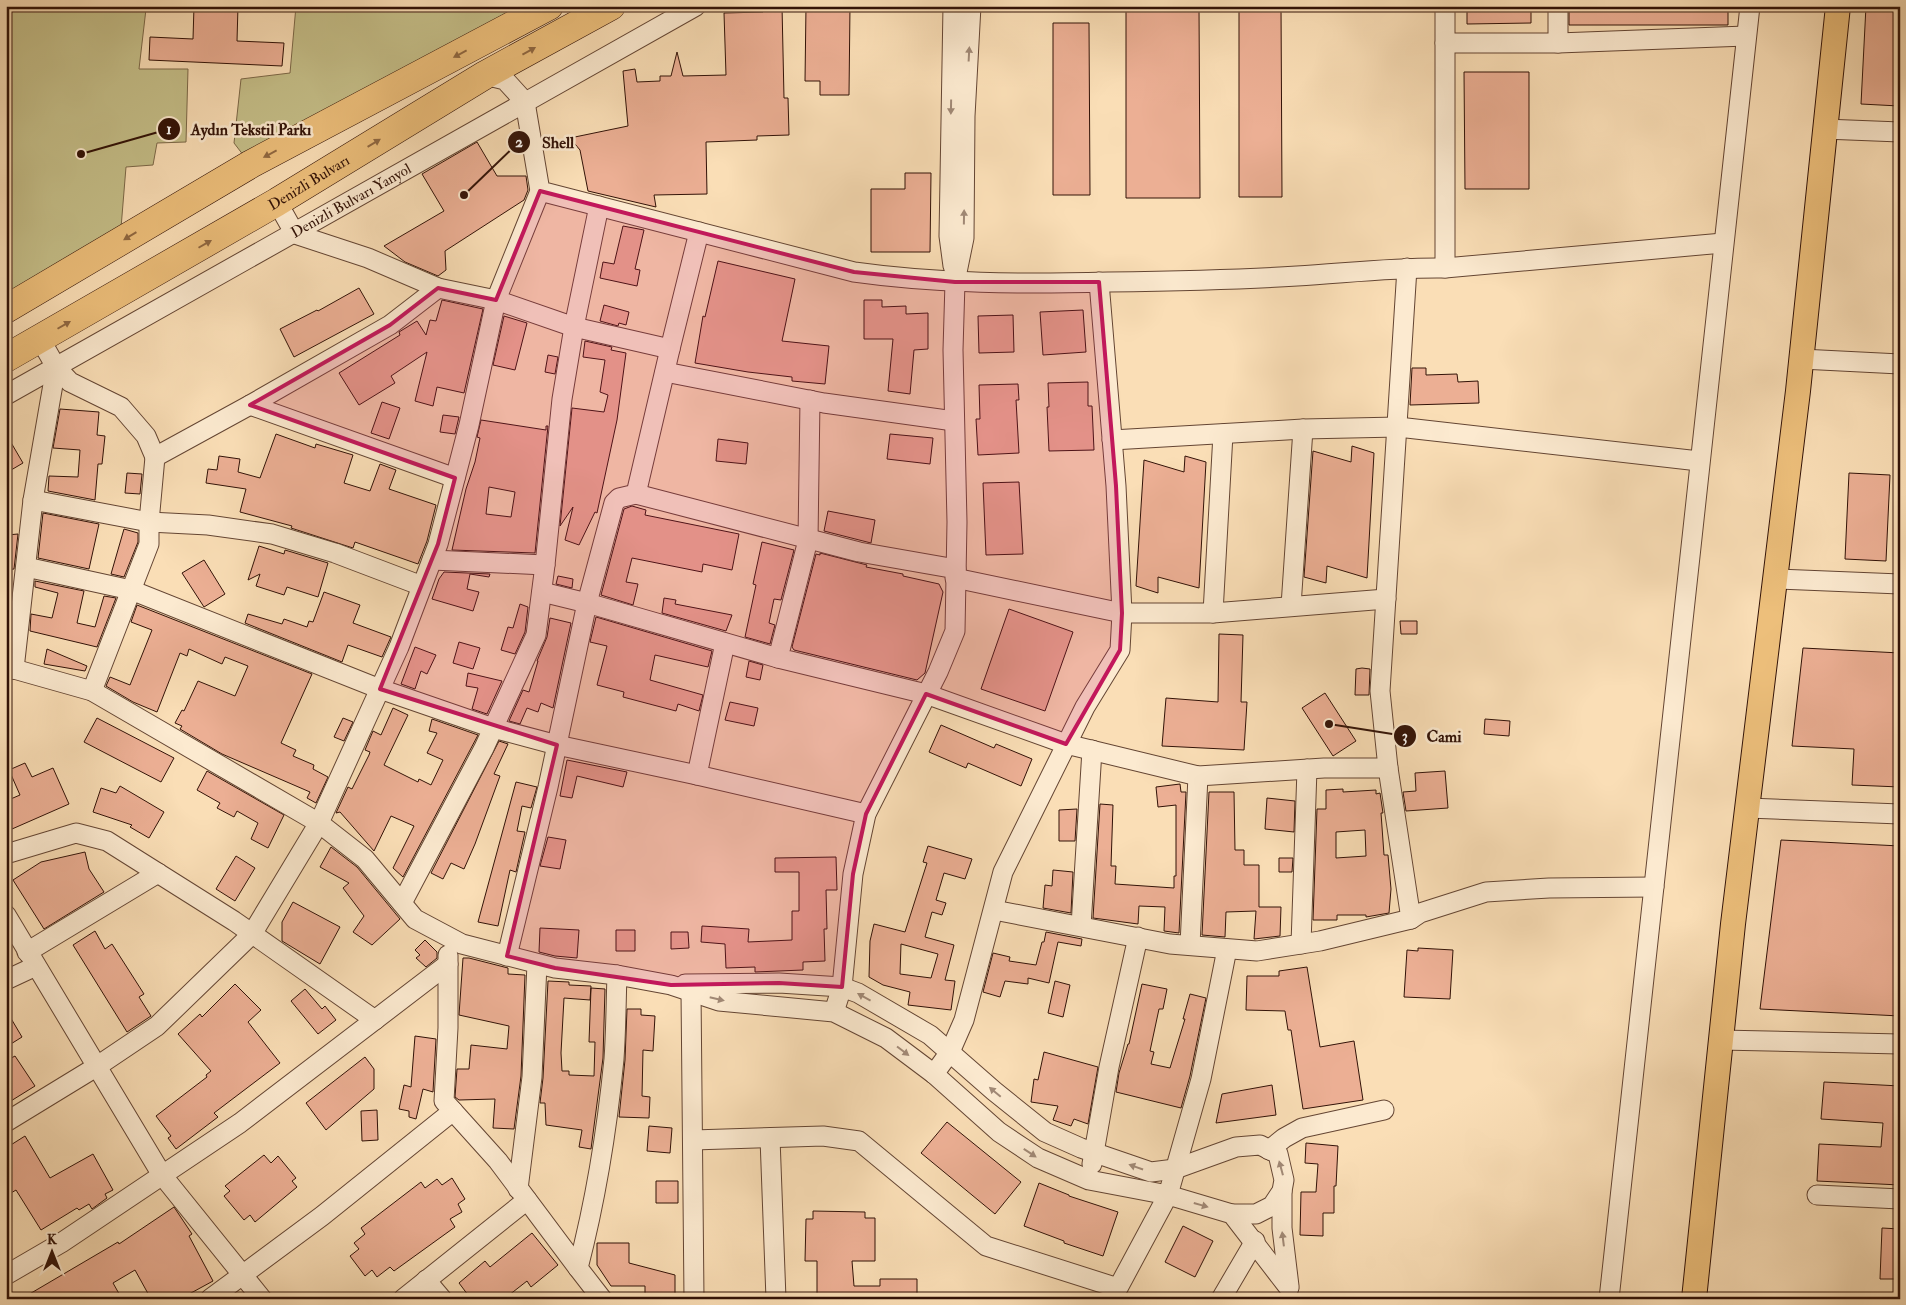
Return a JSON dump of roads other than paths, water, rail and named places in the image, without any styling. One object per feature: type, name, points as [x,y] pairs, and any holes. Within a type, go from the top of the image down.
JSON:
[{"type":"highway","points":[[6,309],[251,164],[549,6]]},
{"type":"highway","name":"Denizli Bulvarı","points":[[6,358],[277,202],[485,75],[611,6]]},
{"type":"main road","points":[[1694,1299],[1720,1040],[1776,579],[1838,6]]},
{"type":"street","name":"Denizli Bulvarı Yanyol","points":[[6,396],[696,6]]},
{"type":"street","points":[[834,1012],[842,987],[853,874],[866,814],[938,672],[955,631],[953,350],[955,282],[949,236],[953,6]]},
{"type":"street","points":[[955,282],[964,238],[965,116],[971,6]]},
{"type":"street","points":[[1445,6],[1445,268]]},
{"type":"street","points":[[1558,6],[1558,43]]},
{"type":"street","points":[[1609,1299],[1750,6]]},
{"type":"street","points":[[1445,43],[1558,43],[1746,36]]},
{"type":"street","points":[[6,1122],[157,1026],[252,934],[319,823],[380,690],[399,647],[432,560],[469,425],[496,300],[540,191],[525,102],[505,80],[485,75]]},
{"type":"street","points":[[1824,129],[1900,132]]},
{"type":"street","points":[[540,191],[854,272],[905,279],[955,282],[1016,284],[1296,276],[1407,268],[1445,268],[1723,243]]},
{"type":"street","points":[[277,202],[295,234],[368,258],[438,288],[496,300],[574,327],[670,349]]},
{"type":"street","points":[[402,904],[494,728],[536,635],[562,399],[574,327],[599,206]]},
{"type":"street","points":[[636,494],[699,232]]},
{"type":"street","points":[[1407,268],[1380,691],[1388,768],[1411,919]]},
{"type":"street","points":[[934,1074],[950,1052],[964,1020],[1003,872],[1084,707],[1120,650],[1122,613],[1112,440],[1099,282]]},
{"type":"street","points":[[155,457],[390,325],[438,288]]},
{"type":"street","points":[[40,339],[56,367],[70,382],[122,407],[146,436],[155,457],[149,522],[149,544],[92,690]]},
{"type":"street","points":[[1801,359],[1900,364]]},
{"type":"street","points":[[56,367],[33,500],[26,567],[14,599],[10,670],[92,690],[319,823],[365,860],[415,919],[462,944],[555,968],[617,975],[671,985],[719,1001],[834,1012],[886,1038],[934,1074],[999,1132],[1038,1158],[1089,1180],[1168,1195],[1232,1214],[1256,1214],[1272,1206],[1282,1191]]},
{"type":"street","points":[[665,372],[810,400],[954,421]]},
{"type":"street","points":[[778,658],[808,540],[810,400]]},
{"type":"street","points":[[250,405],[455,478]]},
{"type":"street","points":[[1112,440],[1303,429],[1398,427],[1699,461]]},
{"type":"street","points":[[1291,606],[1303,429]]},
{"type":"street","points":[[1213,613],[1223,434]]},
{"type":"street","points":[[507,956],[557,745],[587,603],[614,503],[619,498],[636,494],[808,540],[1122,613],[1213,613],[1386,599]]},
{"type":"street","points":[[33,500],[149,522],[208,525],[272,534],[335,553],[422,586]]},
{"type":"street","points":[[432,560],[545,565]]},
{"type":"street","points":[[26,567],[131,590],[380,690],[494,728],[557,745],[866,814]]},
{"type":"street","points":[[1776,579],[1900,584]]},
{"type":"street","points":[[542,592],[587,603],[778,658],[926,694],[1066,744],[1198,776],[1307,769],[1388,768]]},
{"type":"street","points":[[697,775],[725,643]]},
{"type":"street","points":[[1081,926],[1092,750]]},
{"type":"street","points":[[1301,944],[1307,769]]},
{"type":"street","points":[[1190,945],[1198,776]]},
{"type":"street","points":[[1748,808],[1900,814]]},
{"type":"street","points":[[6,854],[76,833],[107,841],[252,934],[374,1020]]},
{"type":"street","points":[[6,980],[32,959],[158,873]]},
{"type":"street","points":[[994,910],[1138,937],[1190,945],[1257,951],[1320,941],[1411,919],[1420,913],[1486,892],[1549,888],[1654,887]]},
{"type":"street","points":[[6,915],[162,1175],[262,1299]]},
{"type":"street","points":[[448,936],[448,1028],[444,1101],[498,1161],[602,1299]]},
{"type":"street","points":[[1089,1180],[1109,1067],[1138,937]]},
{"type":"street","points":[[693,1140],[823,1136],[858,1141],[986,1246],[1115,1294],[1168,1195],[1200,1079],[1227,949]]},
{"type":"street","points":[[6,1275],[61,1244],[240,1122],[448,964]]},
{"type":"street","points":[[403,1299],[523,1194],[532,1077],[537,964]]},
{"type":"street","points":[[578,1268],[590,1222],[605,1140],[614,1057],[617,975]]},
{"type":"street","points":[[671,985],[779,983],[842,987],[858,993],[930,1035],[1044,1132],[1080,1148],[1151,1172],[1175,1169],[1236,1147],[1260,1145],[1278,1154],[1284,1180],[1282,1191],[1282,1228],[1291,1293]]},
{"type":"street","points":[[691,991],[694,1299]]},
{"type":"street","points":[[1720,1040],[1900,1044]]},
{"type":"street","points":[[1269,1150],[1284,1138],[1302,1128],[1384,1110]]},
{"type":"street","points":[[210,1299],[322,1216],[453,1111]]},
{"type":"street","points":[[770,1138],[776,1299]]},
{"type":"street","points":[[1817,1195],[1900,1199]]},
{"type":"street","points":[[1232,1214],[1255,1241],[1291,1293]]},
{"type":"street","points":[[1221,1299],[1255,1241]]},
{"type":"street","points":[[426,1280],[442,1299]]},
{"type":"place","name":"Aydın Tekstil Parkı","points":[[81,154]]},
{"type":"place","name":"Shell","points":[[464,195]]},
{"type":"place","name":"Cami","points":[[1329,724]]}]
